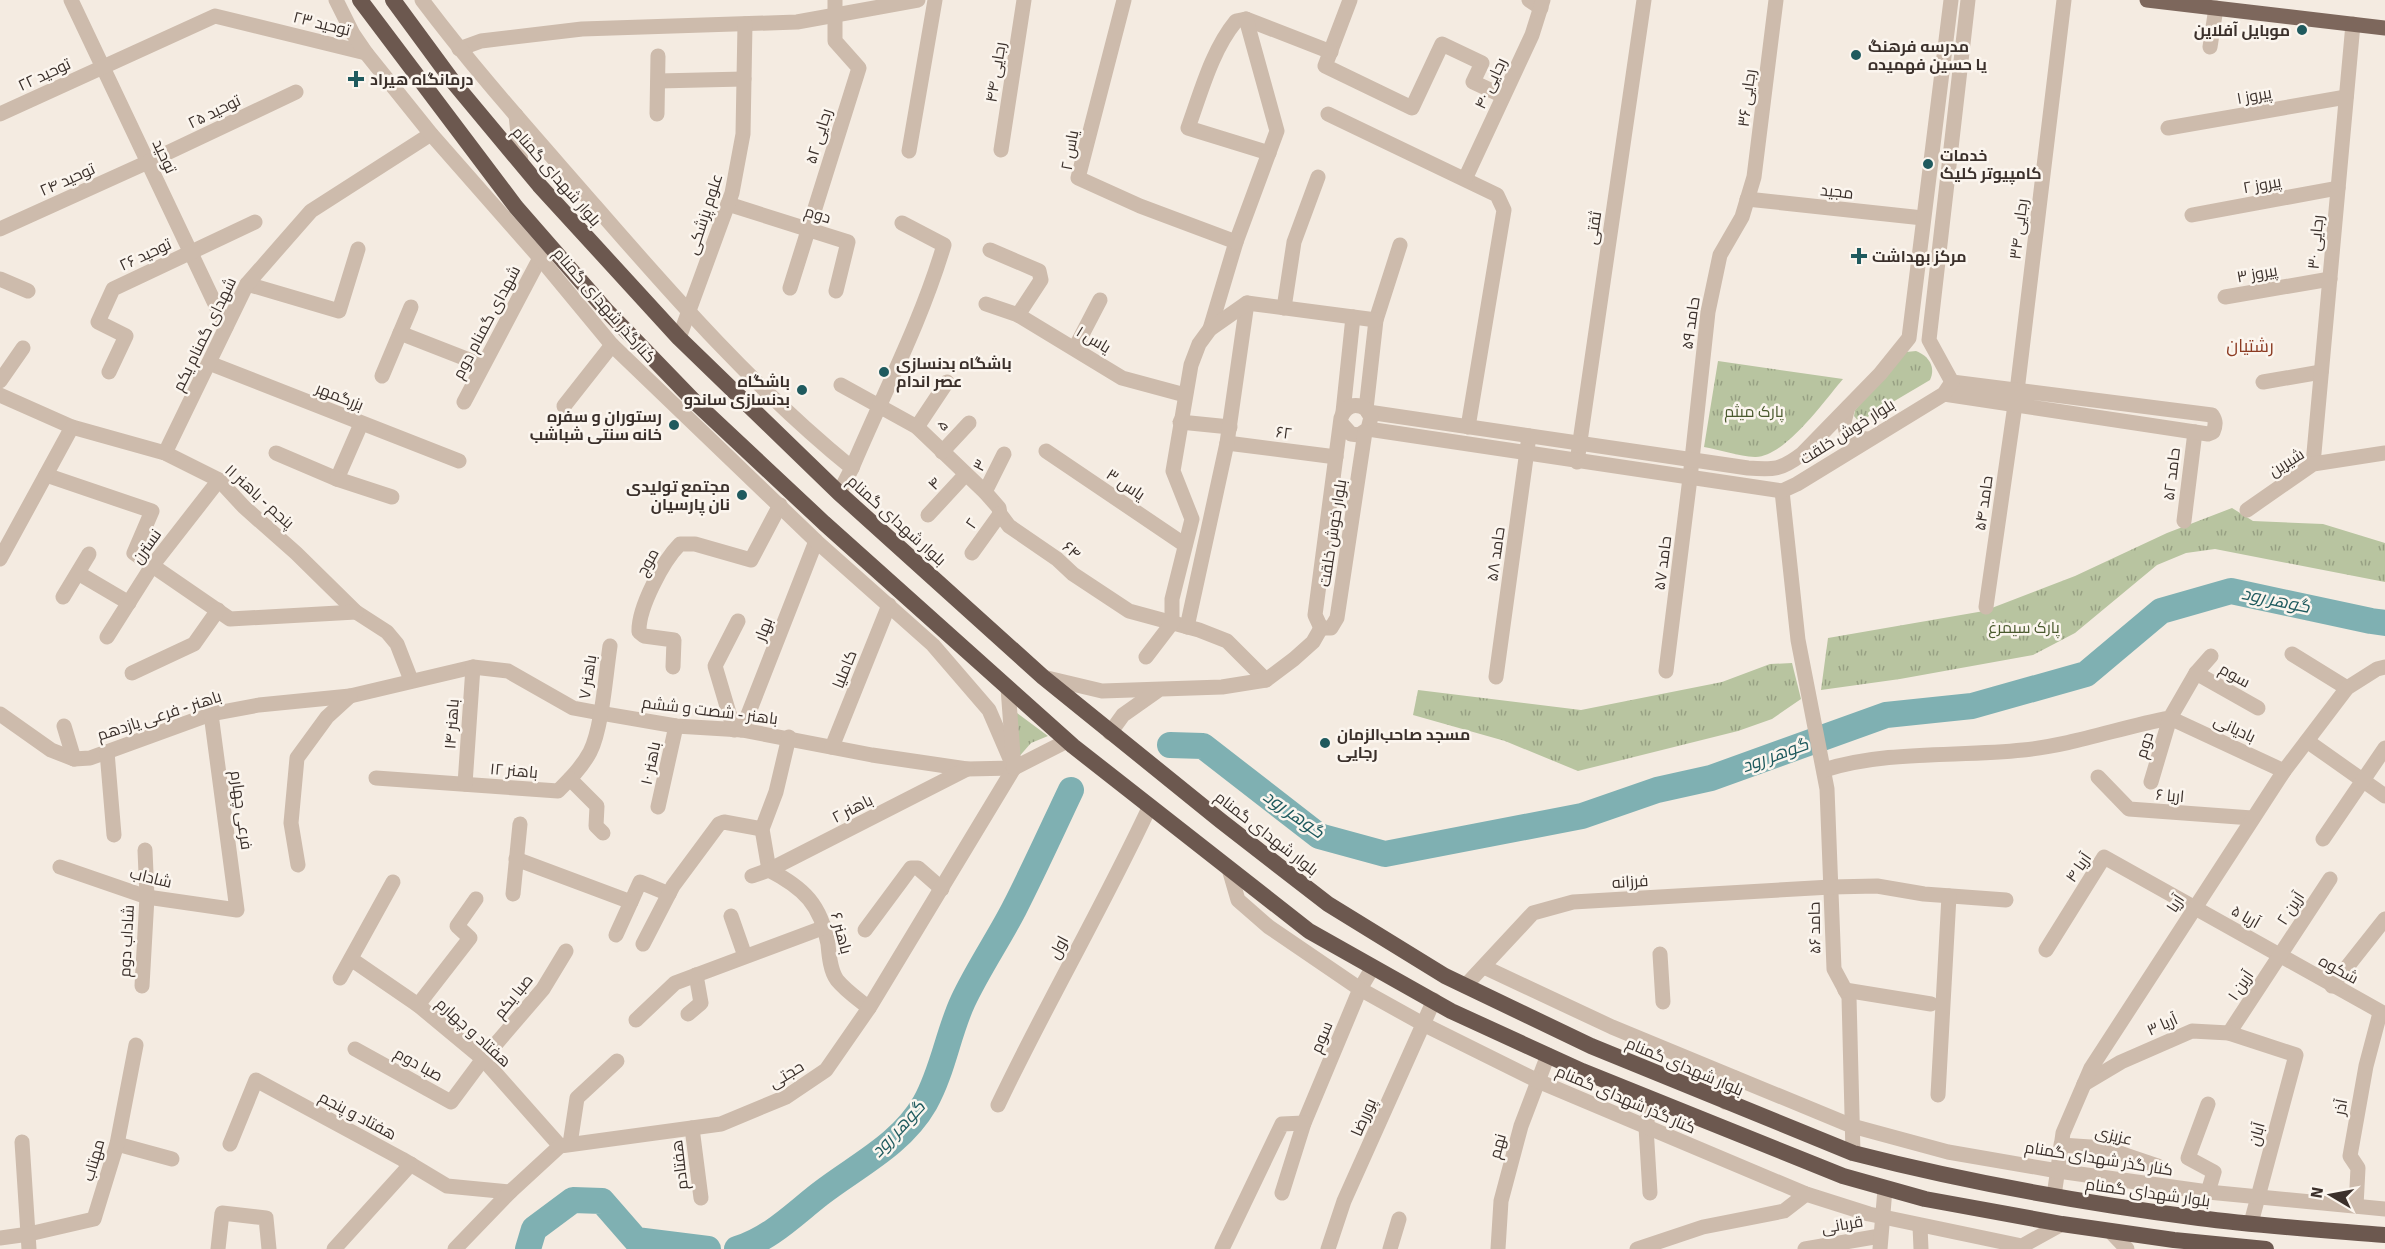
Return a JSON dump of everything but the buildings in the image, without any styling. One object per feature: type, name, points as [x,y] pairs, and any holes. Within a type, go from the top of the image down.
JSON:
[{"type":"highway","points":[[360,0],[516,207],[606,310],[696,403],[1067,741],[1309,932],[1451,1011],[1651,1100],[1843,1176],[1885,1189],[2062,1224],[2246,1249],[2266,1249]]},
{"type":"highway","name":"بلوار شهدای گمنام","points":[[393,0],[454,82],[521,164],[679,338],[839,493],[1043,677],[1110,733],[1328,904],[1445,976],[1591,1046],[1853,1153],[1894,1164],[2054,1196],[2191,1217],[2385,1235]]},
{"type":"highway","points":[[1434,1000],[1445,976]]},
{"type":"main road","points":[[2147,0],[2385,28]]},
{"type":"street","name":"توحید","points":[[70,0],[226,327]]},
{"type":"street","name":"کنارگذر شهدای گمنام","points":[[336,0],[352,34],[366,53],[431,134],[540,258],[612,345],[816,542],[933,645],[989,710],[1014,768]]},
{"type":"street","points":[[422,0],[459,49],[689,314],[824,445],[852,468]]},
{"type":"street","name":"رجایی ۵۲","points":[[790,288],[859,68],[835,41],[836,0]]},
{"type":"street","points":[[459,49],[481,41],[582,29],[797,22],[918,0]]},
{"type":"street","points":[[909,151],[934,0]]},
{"type":"street","name":"رجایی ۴۴","points":[[1001,150],[1024,0]]},
{"type":"street","name":"یاس ۲","points":[[1124,0],[1078,178],[1140,206],[1236,242]]},
{"type":"street","points":[[1350,0],[1325,66],[1412,108],[1442,44],[1482,63],[1473,82],[1503,96]]},
{"type":"street","name":"ثقتی","points":[[1577,462],[1644,0]]},
{"type":"street","name":"رجایی ۳۶","points":[[1747,199],[1754,177],[1776,0]]},
{"type":"street","points":[[1929,340],[1909,338],[1951,0]]},
{"type":"street","points":[[1968,0],[1929,340],[1948,388],[2212,416],[2215,420],[2213,432],[2208,434],[2016,397]]},
{"type":"street","name":"رجایی ۳۴","points":[[2016,397],[2064,0]]},
{"type":"street","name":"رجایی ۴۰","points":[[1465,179],[1532,35],[1538,3]]},
{"type":"street","points":[[2210,47],[2216,8]]},
{"type":"street","name":"توحید ۲۳","points":[[102,67],[215,16],[366,53]]},
{"type":"street","points":[[1269,153],[1188,128],[1219,48],[1236,21],[1246,19],[1331,52]]},
{"type":"street","points":[[1210,329],[1236,242],[1277,131],[1246,19]]},
{"type":"street","name":"علوم پزشکی","points":[[679,338],[728,204],[743,134],[745,24]]},
{"type":"street","name":"رجایی ۳۰","points":[[2313,464],[2353,24]]},
{"type":"street","points":[[657,114],[658,56]]},
{"type":"street","name":"توحید ۲۲","points":[[0,114],[102,67]]},
{"type":"street","points":[[658,81],[744,79]]},
{"type":"street","name":"توحید ۲۵","points":[[148,162],[296,92]]},
{"type":"street","name":"پیروز ۱","points":[[2168,128],[2346,97]]},
{"type":"street","points":[[1328,114],[1497,195],[1504,210],[1468,427]]},
{"type":"street","points":[[516,115],[521,164]]},
{"type":"street","name":"شهدای گمنام یکم","points":[[165,453],[247,284],[311,211],[431,134]]},
{"type":"street","name":"توحید ۲۴","points":[[0,229],[148,162]]},
{"type":"street","points":[[455,162],[486,169],[492,204]]},
{"type":"street","points":[[1284,308],[1294,242],[1318,177]]},
{"type":"street","name":"پیروز ۲","points":[[2192,215],[2338,188]]},
{"type":"street","name":"مجید","points":[[1747,199],[1923,218]]},
{"type":"street","name":"حامد ۵۹","points":[[1692,459],[1708,312],[1720,255],[1742,216],[1747,199]]},
{"type":"street","name":"دوم","points":[[728,204],[848,242],[836,291]]},
{"type":"street","points":[[190,253],[255,222]]},
{"type":"street","points":[[839,493],[923,308],[944,245],[902,223]]},
{"type":"street","points":[[1367,410],[1354,405],[1342,418],[1351,434],[1359,435],[1366,430],[1371,417],[1367,410],[1376,320],[1400,245]]},
{"type":"street","points":[[247,284],[339,310],[358,249]]},
{"type":"street","points":[[990,250],[1039,270],[1041,280],[1018,315]]},
{"type":"street","name":"توحید ۲۶","points":[[109,372],[126,336],[98,322],[113,290],[190,253]]},
{"type":"street","name":"شهدای گمنام دوم","points":[[464,402],[540,258]]},
{"type":"street","points":[[0,279],[28,291]]},
{"type":"street","name":"پیروز ۳","points":[[2225,297],[2330,279]]},
{"type":"street","points":[[1075,348],[1100,300]]},
{"type":"street","points":[[1187,627],[1230,427],[1247,303]]},
{"type":"street","points":[[1146,657],[1172,623],[1172,599],[1192,519],[1173,471],[1191,365],[1199,344],[1210,329],[1247,303],[1376,320]]},
{"type":"street","name":"یاس ۱","points":[[987,304],[1018,315],[1122,378],[1185,395]]},
{"type":"street","points":[[382,376],[411,307]]},
{"type":"street","name":"بلوار خوش خلقت","points":[[1321,628],[1316,615],[1353,317]]},
{"type":"street","points":[[400,333],[482,365]]},
{"type":"street","name":"بلوار خوش خلقت","points":[[1367,410],[1748,468],[1780,468],[1802,454],[1880,374],[1909,338]]},
{"type":"street","points":[[564,406],[612,345]]},
{"type":"street","points":[[0,381],[23,348]]},
{"type":"street","name":"بزرگمهر","points":[[209,363],[459,461]]},
{"type":"street","points":[[2263,382],[2321,372]]},
{"type":"street","points":[[917,427],[948,382]]},
{"type":"street","name":"۶۴","points":[[841,386],[917,427],[985,492],[999,508],[1000,514],[1010,526],[1111,601],[1129,610],[1227,641],[1266,680]]},
{"type":"street","name":"بلوار خوش خلقت","points":[[1782,491],[1797,484],[1948,388]]},
{"type":"street","name":"پنجم - باهنر ۱۱","points":[[0,395],[72,427],[165,453],[219,480],[243,507],[296,553],[356,612],[387,633],[397,644],[411,680]]},
{"type":"street","name":"حامد ۵۴","points":[[1986,607],[2016,397]]},
{"type":"street","points":[[1848,407],[1846,431],[1856,438],[1868,439]]},
{"type":"street","points":[[1180,422],[1230,427]]},
{"type":"street","name":"۵","points":[[942,452],[969,423]]},
{"type":"street","points":[[337,478],[361,424]]},
{"type":"street","points":[[0,559],[72,427]]},
{"type":"street","points":[[1366,430],[1782,491]]},
{"type":"street","name":"بلوار خوش خلقت","points":[[1321,628],[1331,628],[1337,618],[1366,430]]},
{"type":"street","name":"حامد ۵۲","points":[[2184,521],[2195,432]]},
{"type":"street","name":"حامد ۵۸","points":[[1496,677],[1529,436]]},
{"type":"street","name":"۶۲","points":[[1227,443],[1336,457]]},
{"type":"street","name":"یاس ۳","points":[[1046,451],[1185,546]]},
{"type":"street","points":[[276,453],[392,497]]},
{"type":"street","name":"شیرین","points":[[2247,510],[2313,464],[2385,453]]},
{"type":"street","name":"۳","points":[[985,492],[1004,454]]},
{"type":"street","name":"حامد ۵۷","points":[[1666,671],[1692,459]]},
{"type":"street","points":[[46,475],[152,511],[134,553],[230,619],[356,612]]},
{"type":"street","name":"۴","points":[[928,515],[965,475]]},
{"type":"street","name":"نسترن","points":[[107,637],[152,566],[219,480]]},
{"type":"street","name":"حامد ۵۶","points":[[1782,491],[1798,640],[1827,789],[1834,969],[1849,997],[1853,1153]]},
{"type":"street","name":"موج","points":[[673,667],[674,640],[644,636],[639,632],[646,601],[670,554],[680,544],[695,544],[751,560],[780,505]]},
{"type":"street","name":"۲","points":[[972,553],[1000,514]]},
{"type":"street","points":[[1192,519],[1210,523]]},
{"type":"street","name":"بهار","points":[[738,730],[816,542]]},
{"type":"street","points":[[63,597],[89,554]]},
{"type":"street","points":[[856,576],[869,563]]},
{"type":"street","points":[[78,573],[129,603]]},
{"type":"street","name":"کاملیا","points":[[832,747],[889,605]]},
{"type":"street","points":[[132,673],[194,644],[218,610]]},
{"type":"street","points":[[738,621],[716,666],[738,730]]},
{"type":"street","name":"بلوار خوش خلقت","points":[[1043,677],[1102,691],[1157,691],[1222,687],[1266,680],[1301,654],[1313,642],[1321,628]]},
{"type":"street","points":[[933,645],[973,656]]},
{"type":"street","name":"باهنر ۷","points":[[600,714],[610,646]]},
{"type":"street","points":[[2292,654],[2346,688]]},
{"type":"street","name":"دوم","points":[[2151,782],[2170,718],[2196,674],[2211,656]]},
{"type":"street","name":"باهنر - شصت و ششم","points":[[411,680],[473,667],[508,671],[573,708],[600,714],[676,726],[738,730],[789,737],[832,747],[967,769],[1014,768]]},
{"type":"street","name":"باهنر ۱۴","points":[[465,784],[473,667]]},
{"type":"street","name":"آریا","points":[[2054,1196],[2063,1133],[2091,1068],[2194,906],[2284,771],[2346,688],[2377,669],[2385,668]]},
{"type":"street","name":"سوم","points":[[2196,674],[2258,708]]},
{"type":"street","name":"باهنر - فرعی یازدهم","points":[[74,759],[90,758],[152,733],[211,714],[259,705],[350,696],[411,680]]},
{"type":"street","points":[[1008,688],[1014,768],[1067,741]]},
{"type":"street","points":[[1110,733],[1123,715],[1157,691]]},
{"type":"street","points":[[298,865],[291,823],[297,758],[327,717],[350,696]]},
{"type":"street","points":[[0,714],[51,750],[74,759]]},
{"type":"street","name":"فرعی چهارم","points":[[211,714],[237,910]]},
{"type":"street","name":"باهنر ۱۲","points":[[376,778],[558,791],[578,771],[592,750],[600,714]]},
{"type":"street","points":[[1824,770],[1839,765],[1914,756],[2023,750],[2072,742],[2170,718]]},
{"type":"street","name":"بادیانی","points":[[2170,718],[2284,771]]},
{"type":"street","points":[[64,726],[74,759]]},
{"type":"street","name":"باهنر ۱۰","points":[[658,807],[676,726]]},
{"type":"street","points":[[769,870],[762,829],[776,792],[789,737]]},
{"type":"street","points":[[2307,741],[2385,796]]},
{"type":"street","points":[[2323,839],[2385,748]]},
{"type":"street","points":[[106,752],[114,835]]},
{"type":"street","name":"حجتی","points":[[565,1145],[730,1121],[786,1097],[826,1070],[869,1008],[1014,768]]},
{"type":"street","name":"باهنر ۲","points":[[752,876],[769,870],[967,769]]},
{"type":"street","name":"اریا ۶","points":[[2098,777],[2129,809],[2252,819]]},
{"type":"street","points":[[570,779],[597,806],[596,826],[603,833]]},
{"type":"street","name":"اول","points":[[998,1105],[1150,806]]},
{"type":"street","points":[[643,944],[669,894],[719,824],[724,822],[762,829]]},
{"type":"street","points":[[513,894],[520,824]]},
{"type":"street","name":"شاداب دوم","points":[[142,986],[147,897],[145,850]]},
{"type":"street","name":"آریا ۴","points":[[2046,950],[2104,857],[2194,906]]},
{"type":"street","points":[[516,859],[631,902]]},
{"type":"street","name":"شاداب","points":[[60,867],[147,897],[237,910]]},
{"type":"street","points":[[865,930],[911,868],[918,868],[942,889]]},
{"type":"street","name":"کنار گذر شهدای گمنام","points":[[1229,869],[1238,900],[1269,927],[1360,989],[1423,1024],[1538,1081],[1806,1194],[1881,1217],[2022,1246],[2062,1224]]},
{"type":"street","name":"باهنر ۶","points":[[769,870],[787,879],[808,898],[821,915],[836,979],[869,1008]]},
{"type":"street","name":"آرین ۲","points":[[2281,957],[2330,879]]},
{"type":"street","points":[[340,978],[393,882]]},
{"type":"street","points":[[616,935],[640,882],[669,894]]},
{"type":"street","name":"فرزانه","points":[[1465,986],[1533,913],[1573,902],[1831,886],[1877,886],[1949,896],[2006,900]]},
{"type":"street","points":[[1938,1095],[1949,896]]},
{"type":"street","points":[[418,1005],[470,938],[457,926],[476,899]]},
{"type":"street","name":"آریا ۵","points":[[2194,906],[2281,957]]},
{"type":"street","points":[[731,916],[746,956]]},
{"type":"street","points":[[2332,986],[2385,919]]},
{"type":"street","points":[[636,1020],[675,983],[825,927]]},
{"type":"street","name":"صبا یکم","points":[[483,1059],[543,989],[566,951]]},
{"type":"street","points":[[1660,954],[1663,1002]]},
{"type":"street","name":"شکوه","points":[[2281,957],[2382,1013]]},
{"type":"street","name":"آرین ۱","points":[[2229,1033],[2281,957]]},
{"type":"street","name":"هفتاد و چهارم","points":[[351,959],[418,1005],[483,1059],[565,1145]]},
{"type":"street","name":"سوم","points":[[1282,1193],[1304,1123],[1360,989],[1373,967]]},
{"type":"street","name":"کنار گذر شهدای گمنام","points":[[1484,967],[1612,1027],[1852,1126],[1948,1152],[2058,1171],[2208,1192],[2385,1209]]},
{"type":"street","points":[[688,1014],[701,1003],[696,975]]},
{"type":"street","points":[[1845,990],[1931,1004]]},
{"type":"street","name":"پوررضا","points":[[1329,1249],[1344,1202],[1434,1000]]},
{"type":"street","name":"آذر","points":[[2356,1206],[2358,1168],[2350,1156],[2366,1066],[2382,1013]]},
{"type":"street","name":"آریا ۳","points":[[2084,1084],[2121,1062],[2192,1031],[2229,1033],[2296,1055]]},
{"type":"street","name":"مهتاب","points":[[29,1242],[94,1219],[117,1143],[136,1045]]},
{"type":"street","name":"صبا دوم","points":[[355,1049],[451,1102],[483,1059]]},
{"type":"street","name":"نهم","points":[[1498,1249],[1501,1201],[1521,1126],[1548,1055]]},
{"type":"street","name":"آبان","points":[[2251,1223],[2296,1055]]},
{"type":"street","points":[[455,1249],[510,1192],[565,1145],[577,1098],[617,1061]]},
{"type":"street","points":[[1725,1102],[1735,1078]]},
{"type":"street","name":"هفتاد و پنجم","points":[[230,1144],[256,1080],[447,1186],[510,1192]]},
{"type":"street","points":[[1650,1193],[1646,1127],[1651,1100]]},
{"type":"street","points":[[2208,1104],[2188,1158],[2214,1172],[2208,1192]]},
{"type":"street","points":[[1222,1249],[1282,1124],[1304,1123]]},
{"type":"street","name":"هفتادم","points":[[692,1128],[701,1198]]},
{"type":"street","points":[[0,1238],[29,1242],[22,1142]]},
{"type":"street","points":[[117,1143],[172,1159]]},
{"type":"street","name":"عزیزی","points":[[2061,1145],[2105,1148],[2158,1166]]},
{"type":"street","points":[[334,1249],[411,1164]]},
{"type":"street","name":"قربانی","points":[[1809,1249],[1880,1242],[1885,1189]]},
{"type":"street","points":[[1637,1249],[1703,1227],[1784,1211],[1806,1194]]},
{"type":"street","points":[[218,1249],[222,1213],[266,1218],[269,1249]]},
{"type":"street","points":[[1390,1249],[1399,1219]]},
{"type":"street","points":[[1920,1226],[1921,1249]]},
{"type":"street","points":[[2111,1232],[2127,1249]]},
{"type":"green space","points":[[1916,351],[1925,356],[1932,366],[1930,380],[1859,422],[1854,416],[1855,410],[1906,352]]},
{"type":"green space","name":"پارک میثم","points":[[1718,361],[1843,379],[1791,438],[1766,455],[1755,457],[1704,447]]},
{"type":"green space","name":"پارک سیمرغ","points":[[2232,508],[2253,521],[2323,524],[2385,543],[2385,582],[2215,549],[2186,553],[2157,565],[2075,633],[2033,655],[1900,679],[1821,690],[1828,638],[1984,611],[2075,576],[2167,533]]},
{"type":"green space","points":[[1792,663],[1801,699],[1772,719],[1738,731],[1578,771],[1505,741],[1413,715],[1418,690],[1581,710],[1722,682],[1770,664]]},
{"type":"green space","points":[[1017,713],[1048,736],[1031,743],[1017,759]]},
{"type":"waterway","name":"گوهر رود","points":[[1170,745],[1203,746],[1319,836],[1385,854],[1582,816],[1657,790],[1711,778],[1886,715],[1972,706],[2086,674],[2161,611],[2231,591],[2385,623]]},
{"type":"waterway","name":"گوهر رود","points":[[737,1249],[749,1245],[781,1226],[820,1194],[891,1143],[915,1118],[931,1091],[963,1001],[1014,909],[1071,790]]},
{"type":"waterway","name":"گوهر رود","points":[[528,1249],[534,1229],[573,1200],[602,1201],[636,1240],[708,1249]]},
{"type":"place","name":"موبایل آفلاین","points":[[2302,30]]},
{"type":"place","name":"مدرسه فرهنگ یا حسین فهمیده","points":[[1856,55]]},
{"type":"place","name":"درمانگاه هیراد","points":[[356,79]]},
{"type":"place","name":"خدمات کامپیوتر کلیک","points":[[1928,164]]},
{"type":"place","name":"مرکز بهداشت","points":[[1859,256]]},
{"type":"place","name":"باشگاه بدنسازی عصر اندام","points":[[884,372]]},
{"type":"place","name":"باشگاه بدنسازی ساندو","points":[[802,390]]},
{"type":"place","name":"رستوران و سفره خانه سنتی شباشب","points":[[674,425]]},
{"type":"place","name":"مجتمع تولیدی نان پارسیان","points":[[742,495]]},
{"type":"place","name":"مسجد صاحب‌الزمان رجایی","points":[[1325,743]]},
{"type":"district","name":"رشتیان","points":[[2250,346]]}]
